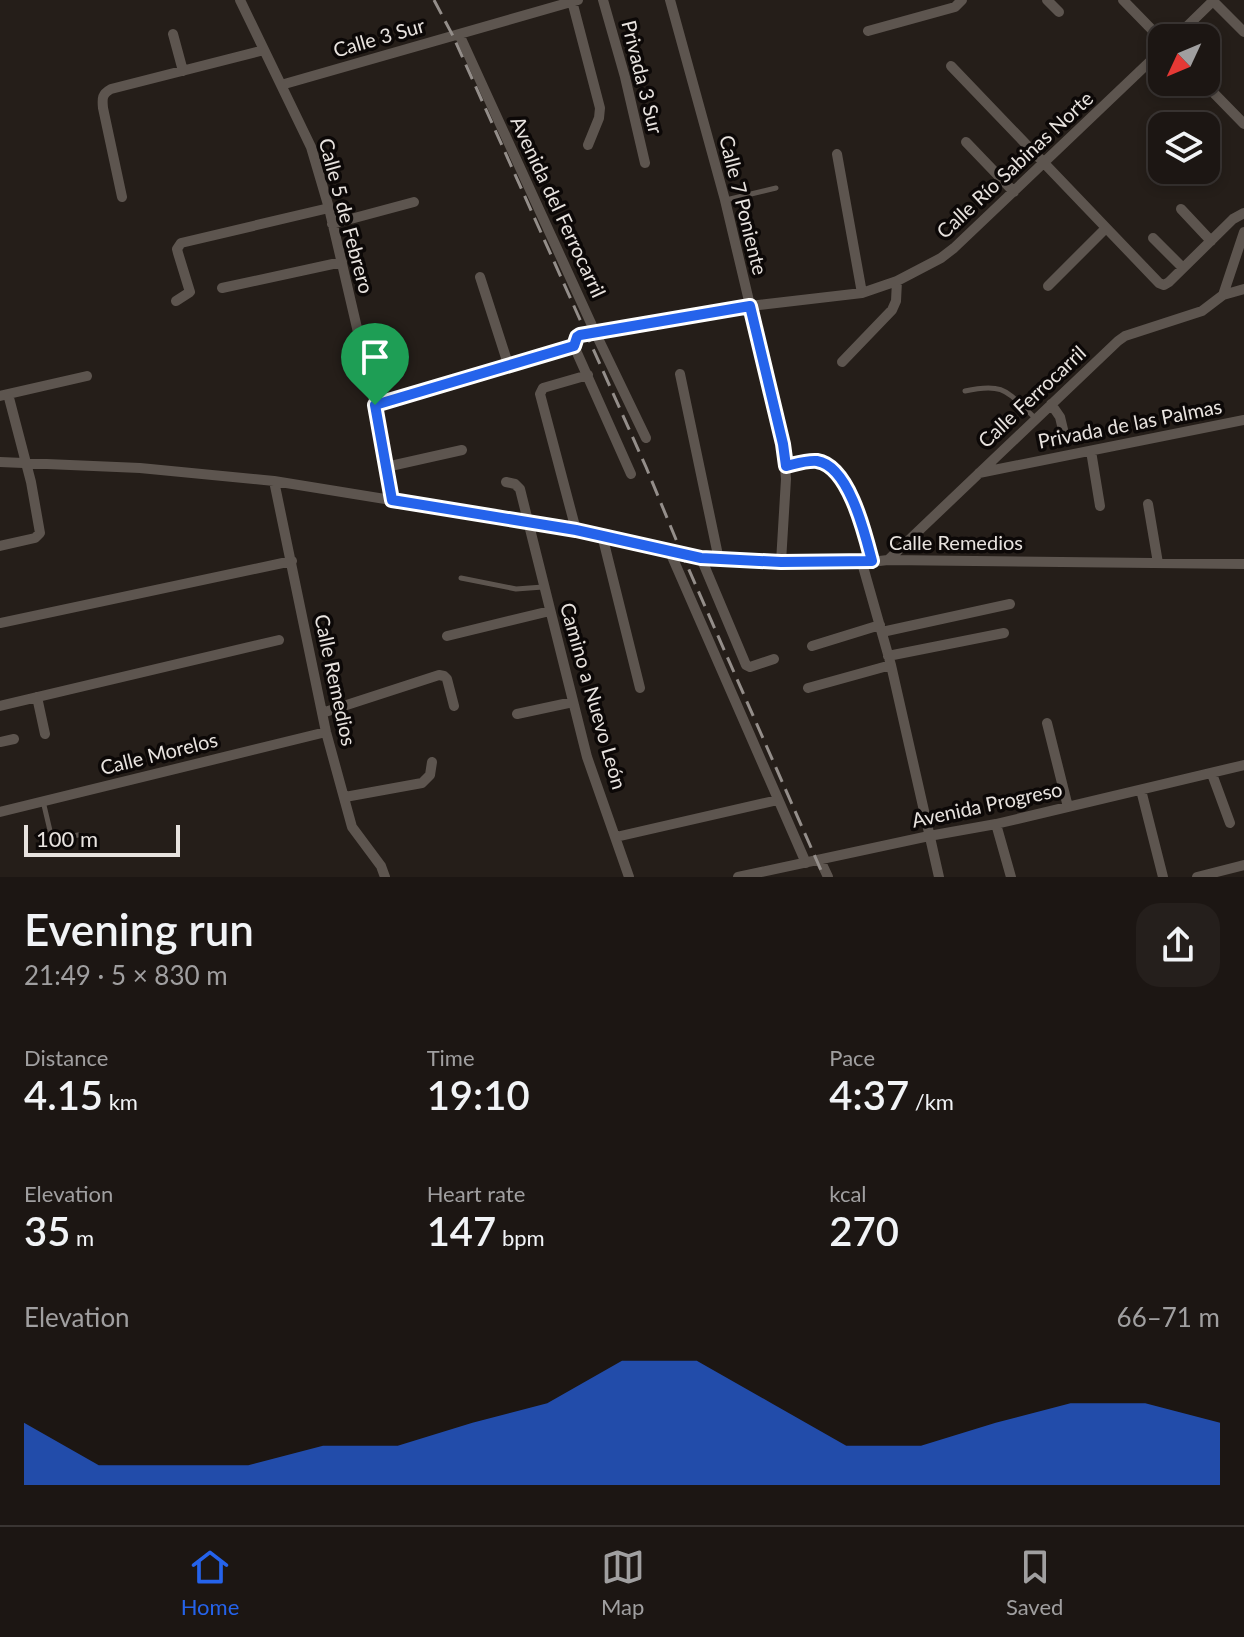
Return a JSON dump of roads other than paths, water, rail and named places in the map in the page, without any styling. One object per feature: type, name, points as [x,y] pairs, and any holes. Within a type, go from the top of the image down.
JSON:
[{"type":"street","name":"Calle 5 de Febrero","points":[[240,0],[311,147],[329,208],[375,405],[392,500]]},
{"type":"street","name":"Privada 3 Sur","points":[[603,0],[645,163]]},
{"type":"street","name":"Calle 7 Poniente","points":[[670,0],[725,200],[783,444],[786,466],[781,562]]},
{"type":"street","points":[[1047,0],[1059,12]]},
{"type":"street","points":[[1123,0],[1148,26]]},
{"type":"street","points":[[1189,24],[1213,0],[1244,32]]},
{"type":"street","points":[[575,1],[600,108],[588,145]]},
{"type":"street","name":"Calle 3 Sur","points":[[281,85],[575,1]]},
{"type":"street","points":[[868,31],[960,7]]},
{"type":"street","points":[[173,34],[183,71]]},
{"type":"street","name":"Avenida del Ferrocarril","points":[[459,34],[646,438]]},
{"type":"street","points":[[122,197],[103,108],[105,93],[264,50]]},
{"type":"street","name":"Calle Río Sabinas Norte","points":[[595,332],[750,306],[862,293],[897,281],[954,248],[1148,63]]},
{"type":"street","points":[[951,66],[1159,283],[1164,285],[1169,282],[1233,219],[1244,213]]},
{"type":"street","points":[[1217,96],[1244,124]]},
{"type":"street","points":[[966,142],[1014,192]]},
{"type":"street","points":[[837,154],[862,293]]},
{"type":"street","points":[[332,224],[414,202]]},
{"type":"street","points":[[176,301],[188,294],[190,289],[177,249],[181,243],[329,208]]},
{"type":"street","points":[[1181,209],[1211,241]]},
{"type":"street","points":[[1048,286],[1106,228]]},
{"type":"street","points":[[1223,295],[1244,232]]},
{"type":"street","points":[[1153,238],[1183,268]]},
{"type":"street","points":[[222,288],[342,262]]},
{"type":"street","points":[[480,277],[509,367]]},
{"type":"street","points":[[842,362],[892,310],[896,301],[897,281]]},
{"type":"street","name":"Calle Ferrocarril","points":[[888,560],[1125,336],[1202,311],[1223,295],[1244,289]]},
{"type":"street","points":[[595,332],[580,335],[574,346],[631,474]]},
{"type":"street","points":[[375,405],[574,346]]},
{"type":"street","points":[[680,374],[719,560]]},
{"type":"street","points":[[576,530],[540,394],[543,388],[588,375]]},
{"type":"street","points":[[0,546],[35,538],[40,533],[31,482],[4,395],[87,376]]},
{"type":"street","points":[[1051,404],[1060,417],[1065,438]]},
{"type":"street","name":"Privada de las Palmas","points":[[977,474],[1244,420]]},
{"type":"street","points":[[386,467],[462,450]]},
{"type":"street","points":[[1091,451],[1100,506]]},
{"type":"street","points":[[786,466],[812,461],[827,464],[851,496],[939,877]]},
{"type":"street","name":"Calle Remedios","points":[[0,462],[140,468],[274,481],[576,530],[719,560],[1244,564]]},
{"type":"street","name":"Calle Remedios","points":[[274,481],[326,732],[352,827],[381,866],[385,877]]},
{"type":"street","name":"Camino a Nuevo León","points":[[506,482],[520,489],[587,757],[629,877]]},
{"type":"street","points":[[1148,504],[1158,563]]},
{"type":"street","points":[[602,535],[640,688]]},
{"type":"street","points":[[670,552],[806,863]]},
{"type":"street","points":[[701,558],[746,665],[750,667],[774,659]]},
{"type":"street","points":[[0,623],[292,561]]},
{"type":"street","points":[[812,646],[881,628],[1010,604]]},
{"type":"street","points":[[447,636],[550,611]]},
{"type":"street","points":[[808,688],[889,661],[1004,633]]},
{"type":"street","points":[[0,706],[279,640]]},
{"type":"street","points":[[322,713],[439,675],[447,679],[454,706]]},
{"type":"street","points":[[37,697],[45,734]]},
{"type":"street","points":[[517,714],[573,702]]},
{"type":"street","points":[[1047,723],[1068,807]]},
{"type":"street","name":"Calle Morelos","points":[[0,812],[326,732]]},
{"type":"street","points":[[0,742],[14,739]]},
{"type":"street","points":[[345,797],[422,783],[430,775],[432,762]]},
{"type":"street","name":"Avenida Progreso","points":[[738,877],[996,824],[1244,765]]},
{"type":"street","points":[[1212,774],[1230,823]]},
{"type":"street","points":[[1141,790],[1160,876]]},
{"type":"street","points":[[616,837],[778,800]]},
{"type":"street","points":[[996,824],[1011,877]]},
{"type":"street","points":[[820,860],[828,877]]},
{"type":"street","points":[[1197,877],[1244,865]]},
{"type":"lane","points":[[725,200],[776,188]]},
{"type":"lane","points":[[965,391],[987,386],[996,388],[1011,396],[1036,418]]},
{"type":"lane","points":[[461,578],[516,589],[544,587]]},
{"type":"lane","points":[[43,801],[52,839],[78,835]]},
{"type":"railway","points":[[434,0],[453,36],[646,467],[824,877]]}]
